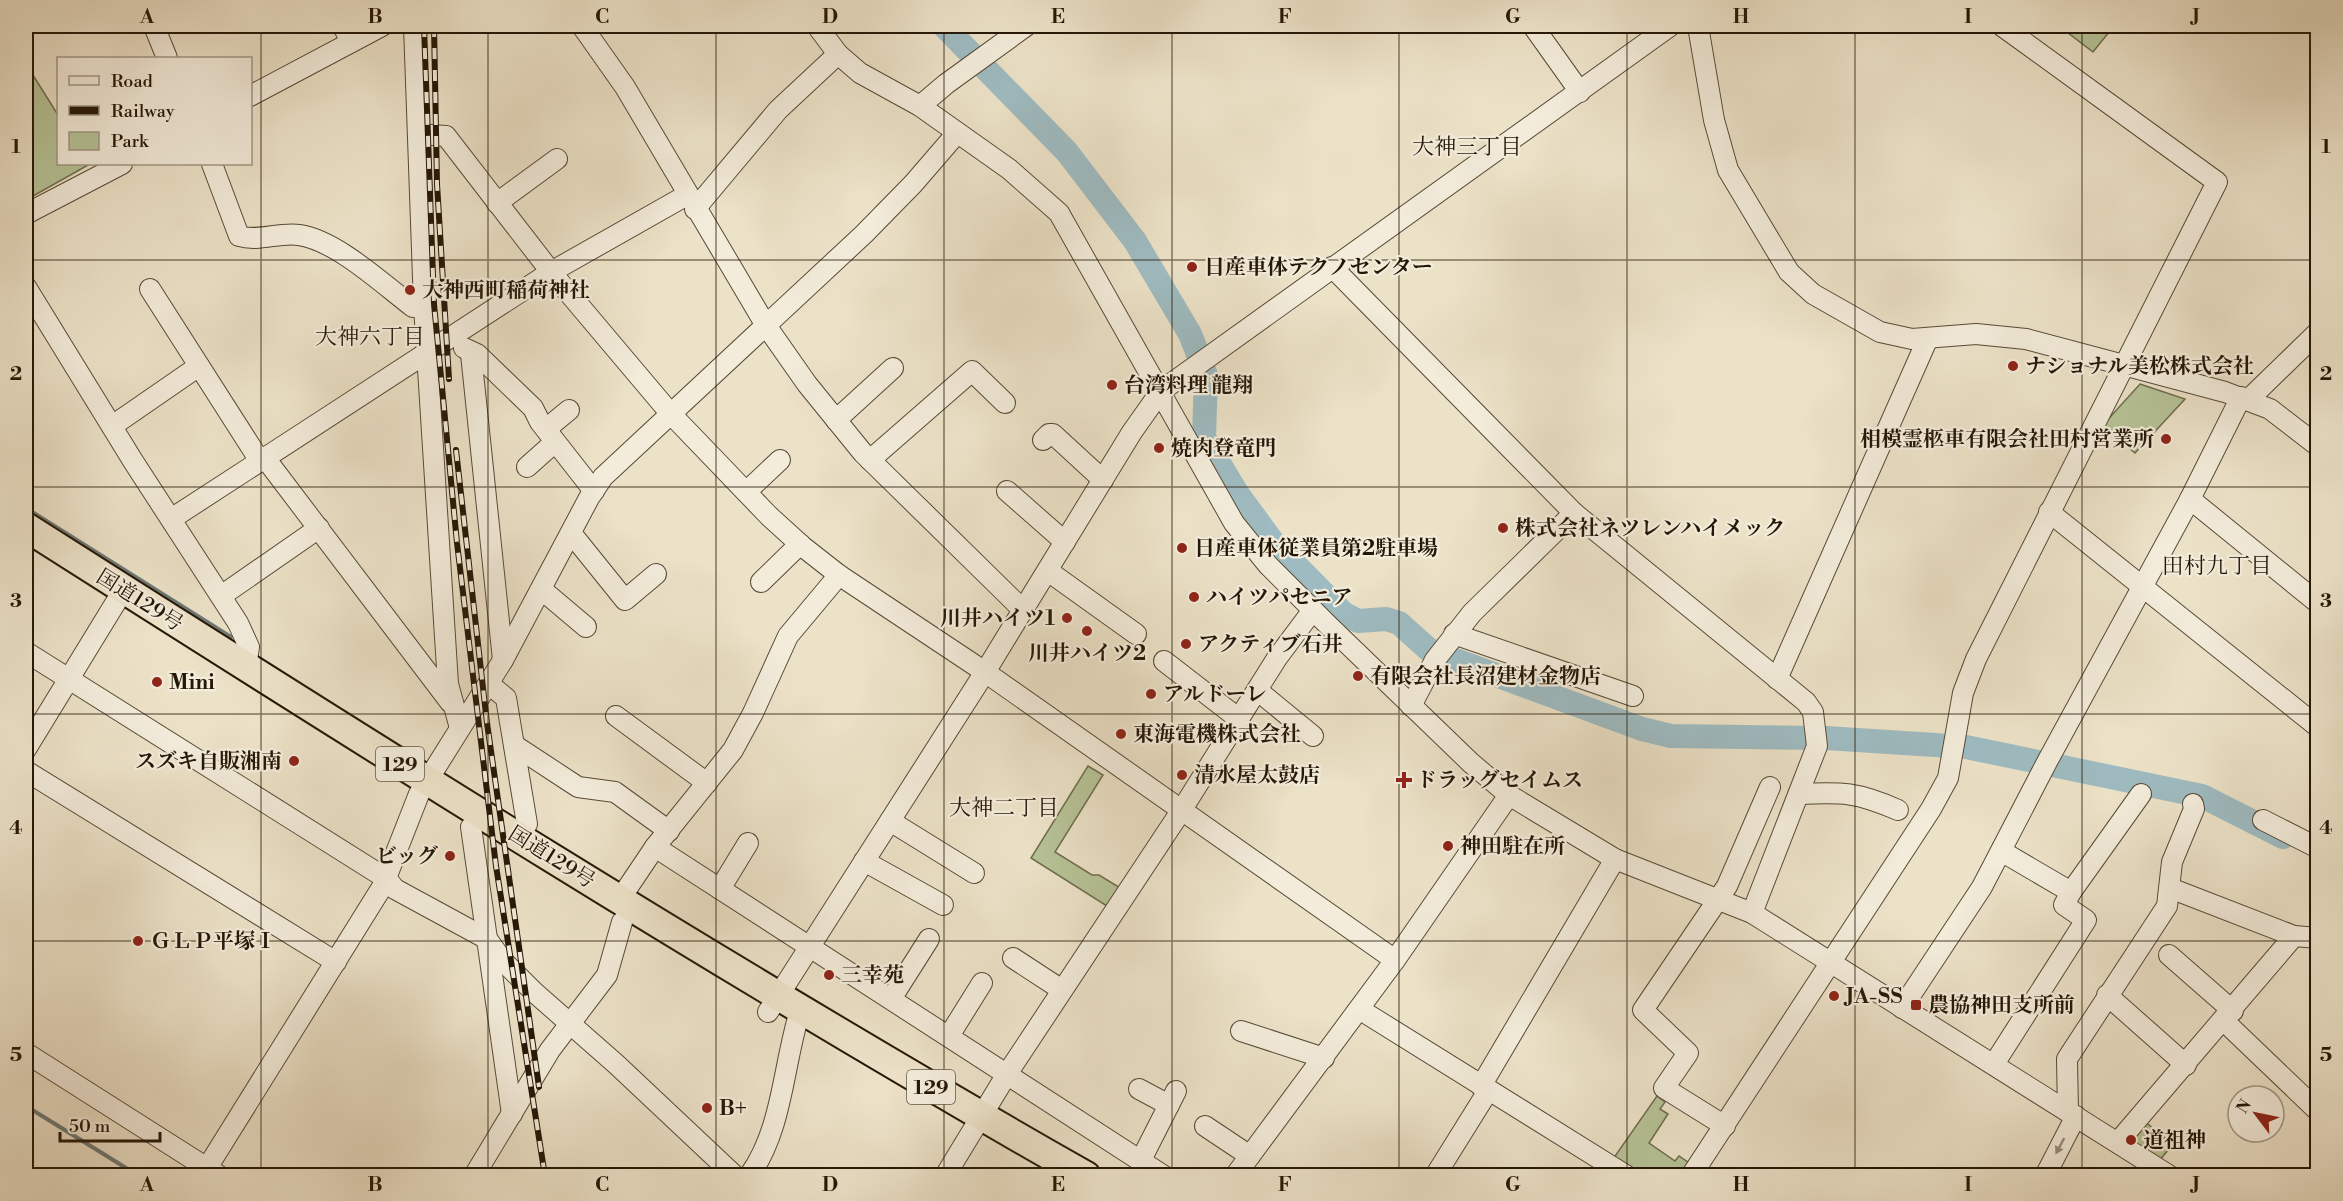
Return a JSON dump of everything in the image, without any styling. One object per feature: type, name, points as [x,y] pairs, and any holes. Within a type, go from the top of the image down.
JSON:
[{"type":"highway","name":"国道129号","points":[[26,527],[246,667],[423,788],[471,827],[621,911],[785,1012],[977,1124],[1086,1176]]},
{"type":"highway","name":"国道129号","points":[[26,545],[423,788],[519,837],[621,911]]},
{"type":"highway","name":"国道129号","points":[[977,1124],[1050,1176]]},
{"type":"street","points":[[154,26],[167,57]]},
{"type":"street","points":[[252,95],[347,34],[382,26]]},
{"type":"street","points":[[414,26],[427,353],[452,704],[460,728]]},
{"type":"street","points":[[582,26],[625,87],[765,324],[807,384],[870,460],[1023,610]]},
{"type":"street","points":[[817,26],[838,54],[860,73],[920,106],[1009,169],[1059,213],[1234,523],[1268,565],[1471,764],[1509,795],[1616,859],[1752,913],[2170,1176]]},
{"type":"street","points":[[920,106],[946,84],[1026,26]]},
{"type":"street","points":[[1533,26],[1580,92]]},
{"type":"street","points":[[749,1176],[762,1158],[774,1119],[785,1012],[810,946],[1161,391],[1188,369],[1670,26]]},
{"type":"street","points":[[1698,26],[1713,120],[1728,170],[1789,272],[1813,294],[1880,332],[1912,339],[1976,334],[2004,336],[2125,365],[2245,398],[2270,409],[2318,446]]},
{"type":"street","points":[[1691,1176],[1931,808],[1948,778],[1963,693],[1976,659],[2217,182],[2002,26]]},
{"type":"street","points":[[171,519],[551,272],[691,202],[778,110],[838,54]]},
{"type":"street","points":[[26,1053],[213,1172],[387,879],[423,788],[503,660],[599,484],[670,412],[867,231],[913,184],[957,133]]},
{"type":"street","points":[[418,134],[446,136],[627,373],[670,412],[746,492],[800,544],[839,575],[985,672],[1395,960]]},
{"type":"street","points":[[497,203],[557,159]]},
{"type":"street","points":[[26,214],[120,165]]},
{"type":"street","points":[[212,165],[239,236],[249,239],[299,235],[321,242],[355,263],[413,308],[424,306]]},
{"type":"street","points":[[1332,267],[1574,513],[1806,702],[1813,712],[1817,730],[1816,746],[1752,913]]},
{"type":"street","points":[[26,287],[238,623],[249,647],[246,667]]},
{"type":"street","points":[[150,289],[262,460],[319,528],[452,704]]},
{"type":"street","points":[[1902,1008],[1982,887],[2245,398],[2318,332]]},
{"type":"street","points":[[450,338],[471,354],[477,354],[533,408],[550,436],[599,484]]},
{"type":"street","points":[[1777,679],[1928,338]]},
{"type":"street","points":[[471,354],[503,660]]},
{"type":"street","points":[[112,426],[199,366]]},
{"type":"street","points":[[836,420],[893,368]]},
{"type":"street","points":[[870,460],[929,417],[972,371],[1002,394]]},
{"type":"street","points":[[527,467],[569,410]]},
{"type":"street","points":[[1053,435],[1103,480]]},
{"type":"street","points":[[746,492],[780,460]]},
{"type":"street","points":[[1007,491],[1065,542]]},
{"type":"street","points":[[2190,499],[2318,603]]},
{"type":"street","points":[[2049,512],[2141,588],[2318,727]]},
{"type":"street","points":[[1411,706],[1435,660],[1454,634],[1472,613],[1574,513]]},
{"type":"street","points":[[221,596],[319,528]]},
{"type":"street","points":[[571,532],[625,600],[652,583]]},
{"type":"street","points":[[761,582],[800,544]]},
{"type":"street","points":[[1048,571],[1136,634]]},
{"type":"street","points":[[474,1176],[550,1050],[607,975],[621,911],[655,847],[733,750],[753,713],[788,636],[839,575]]},
{"type":"street","points":[[541,589],[586,627]]},
{"type":"street","points":[[26,749],[116,602]]},
{"type":"street","points":[[945,1176],[1007,1074],[1181,811],[1257,690],[1313,610]]},
{"type":"street","points":[[1454,634],[1633,696]]},
{"type":"street","points":[[26,652],[387,879],[395,889],[487,939],[511,969],[735,1176]]},
{"type":"street","points":[[1164,661],[1239,719]]},
{"type":"street","points":[[489,684],[506,698],[527,824],[519,837]]},
{"type":"street","points":[[1257,690],[1313,736]]},
{"type":"street","points":[[626,718],[668,763],[707,783]]},
{"type":"street","points":[[514,745],[578,787],[615,792],[669,831]]},
{"type":"street","points":[[26,771],[336,962]]},
{"type":"street","points":[[1725,1126],[1664,1088],[1688,1053],[1643,1010],[1727,886],[1770,786]]},
{"type":"street","points":[[1799,795],[1842,792],[1872,799],[1898,810]]},
{"type":"street","points":[[1994,1064],[2086,920],[2064,905],[2071,892],[2141,794]]},
{"type":"street","points":[[1235,1176],[1395,960],[1509,795]]},
{"type":"street","points":[[2045,1176],[2072,1114],[2067,1059],[2167,906],[2172,862],[2194,809],[2193,804]]},
{"type":"street","points":[[2263,820],[2318,848]]},
{"type":"street","points":[[890,821],[930,838],[973,875]]},
{"type":"street","points":[[471,827],[512,1114]]},
{"type":"street","points":[[720,889],[748,843]]},
{"type":"street","points":[[655,847],[1164,1176]]},
{"type":"street","points":[[2001,851],[2071,892]]},
{"type":"street","points":[[1442,1173],[1484,1089],[1616,859]]},
{"type":"street","points":[[864,861],[944,905]]},
{"type":"street","points":[[2170,888],[2294,936],[2318,938]]},
{"type":"street","points":[[2118,1142],[2294,936]]},
{"type":"street","points":[[891,999],[929,939]]},
{"type":"street","points":[[2169,955],[2318,1111]]},
{"type":"street","points":[[1013,958],[1062,990]]},
{"type":"street","points":[[949,1036],[982,983]]},
{"type":"street","points":[[2107,995],[2186,1065]]},
{"type":"street","points":[[1359,1010],[1627,1176]]},
{"type":"street","points":[[1241,1031],[1324,1058]]},
{"type":"street","points":[[1139,1089],[1173,1098],[1141,1160]]},
{"type":"street","points":[[1206,1126],[1250,1156]]},
{"type":"green space","points":[[2059,26],[2114,26],[2093,52]]},
{"type":"green space","points":[[26,64],[57,113],[57,165],[88,165],[26,200]]},
{"type":"green space","points":[[2140,384],[2185,399],[2135,453],[2102,426]]},
{"type":"green space","points":[[1088,766],[1103,775],[1055,852],[1092,875],[1099,875],[1122,889],[1110,908],[1031,858]]},
{"type":"green space","points":[[1657,1096],[1665,1102],[1660,1109],[1668,1114],[1649,1143],[1675,1161],[1679,1156],[1692,1165],[1684,1175],[1634,1175],[1613,1159]]},
{"type":"green space","points":[[2144,1121],[2173,1144],[2159,1161],[2127,1141]]},
{"type":"waterway","points":[[944,26],[1067,152],[1135,241],[1190,334],[1206,375],[1204,438],[1237,493],[1273,542],[1343,613],[1358,621],[1386,619],[1399,623],[1428,649],[1642,729],[1671,736],[1826,738],[1966,747],[2202,796],[2283,837]]},
{"type":"waterway","points":[[26,508],[231,637]]},
{"type":"waterway","points":[[26,1106],[139,1176]]},
{"type":"railway","points":[[424,26],[434,304],[457,543],[496,866],[545,1176]]},
{"type":"railway","points":[[434,26],[437,184],[449,379]]},
{"type":"railway","points":[[456,450],[487,723],[539,1087]]},
{"type":"place","name":"日産車体テクノセンター","points":[[1192,267]]},
{"type":"place","name":"大神西町稲荷神社","points":[[410,290]]},
{"type":"place","name":"ナショナル美松株式会社","points":[[2013,366]]},
{"type":"place","name":"台湾料理 龍翔","points":[[1112,385]]},
{"type":"place","name":"相模霊柩車有限会社田村営業所","points":[[2166,439]]},
{"type":"place","name":"焼肉登竜門","points":[[1159,448]]},
{"type":"place","name":"株式会社ネツレンハイメック","points":[[1503,528]]},
{"type":"place","name":"日産車体従業員第2駐車場","points":[[1182,548]]},
{"type":"place","name":"ハイツパセニア","points":[[1194,597]]},
{"type":"place","name":"川井ハイツ1","points":[[1067,618]]},
{"type":"place","name":"川井ハイツ2","points":[[1087,631]]},
{"type":"place","name":"アクティブ石井","points":[[1186,644]]},
{"type":"place","name":"有限会社長沼建材金物店","points":[[1358,676]]},
{"type":"place","name":"Mini","points":[[157,682]]},
{"type":"place","name":"アルドーレ","points":[[1151,694]]},
{"type":"place","name":"東海電機株式会社","points":[[1121,734]]},
{"type":"place","name":"スズキ自販湘南","points":[[294,761]]},
{"type":"place","name":"清水屋太鼓店","points":[[1182,775]]},
{"type":"place","name":"ドラッグセイムス","points":[[1404,780]]},
{"type":"place","name":"神田駐在所","points":[[1448,846]]},
{"type":"place","name":"ビッグ","points":[[450,856]]},
{"type":"place","name":"ＧＬＰ平塚Ⅰ","points":[[138,941]]},
{"type":"place","name":"三幸苑","points":[[829,975]]},
{"type":"place","name":"JA-SS","points":[[1834,996]]},
{"type":"place","name":"農協神田支所前","points":[[1916,1005]]},
{"type":"place","name":"B+","points":[[707,1108]]},
{"type":"place","name":"道祖神","points":[[2131,1140]]},
{"type":"district","name":"大神三丁目","points":[[1467,146]]},
{"type":"district","name":"大神六丁目","points":[[370,336]]},
{"type":"district","name":"田村九丁目","points":[[2217,565]]},
{"type":"district","name":"大神二丁目","points":[[1004,807]]}]
